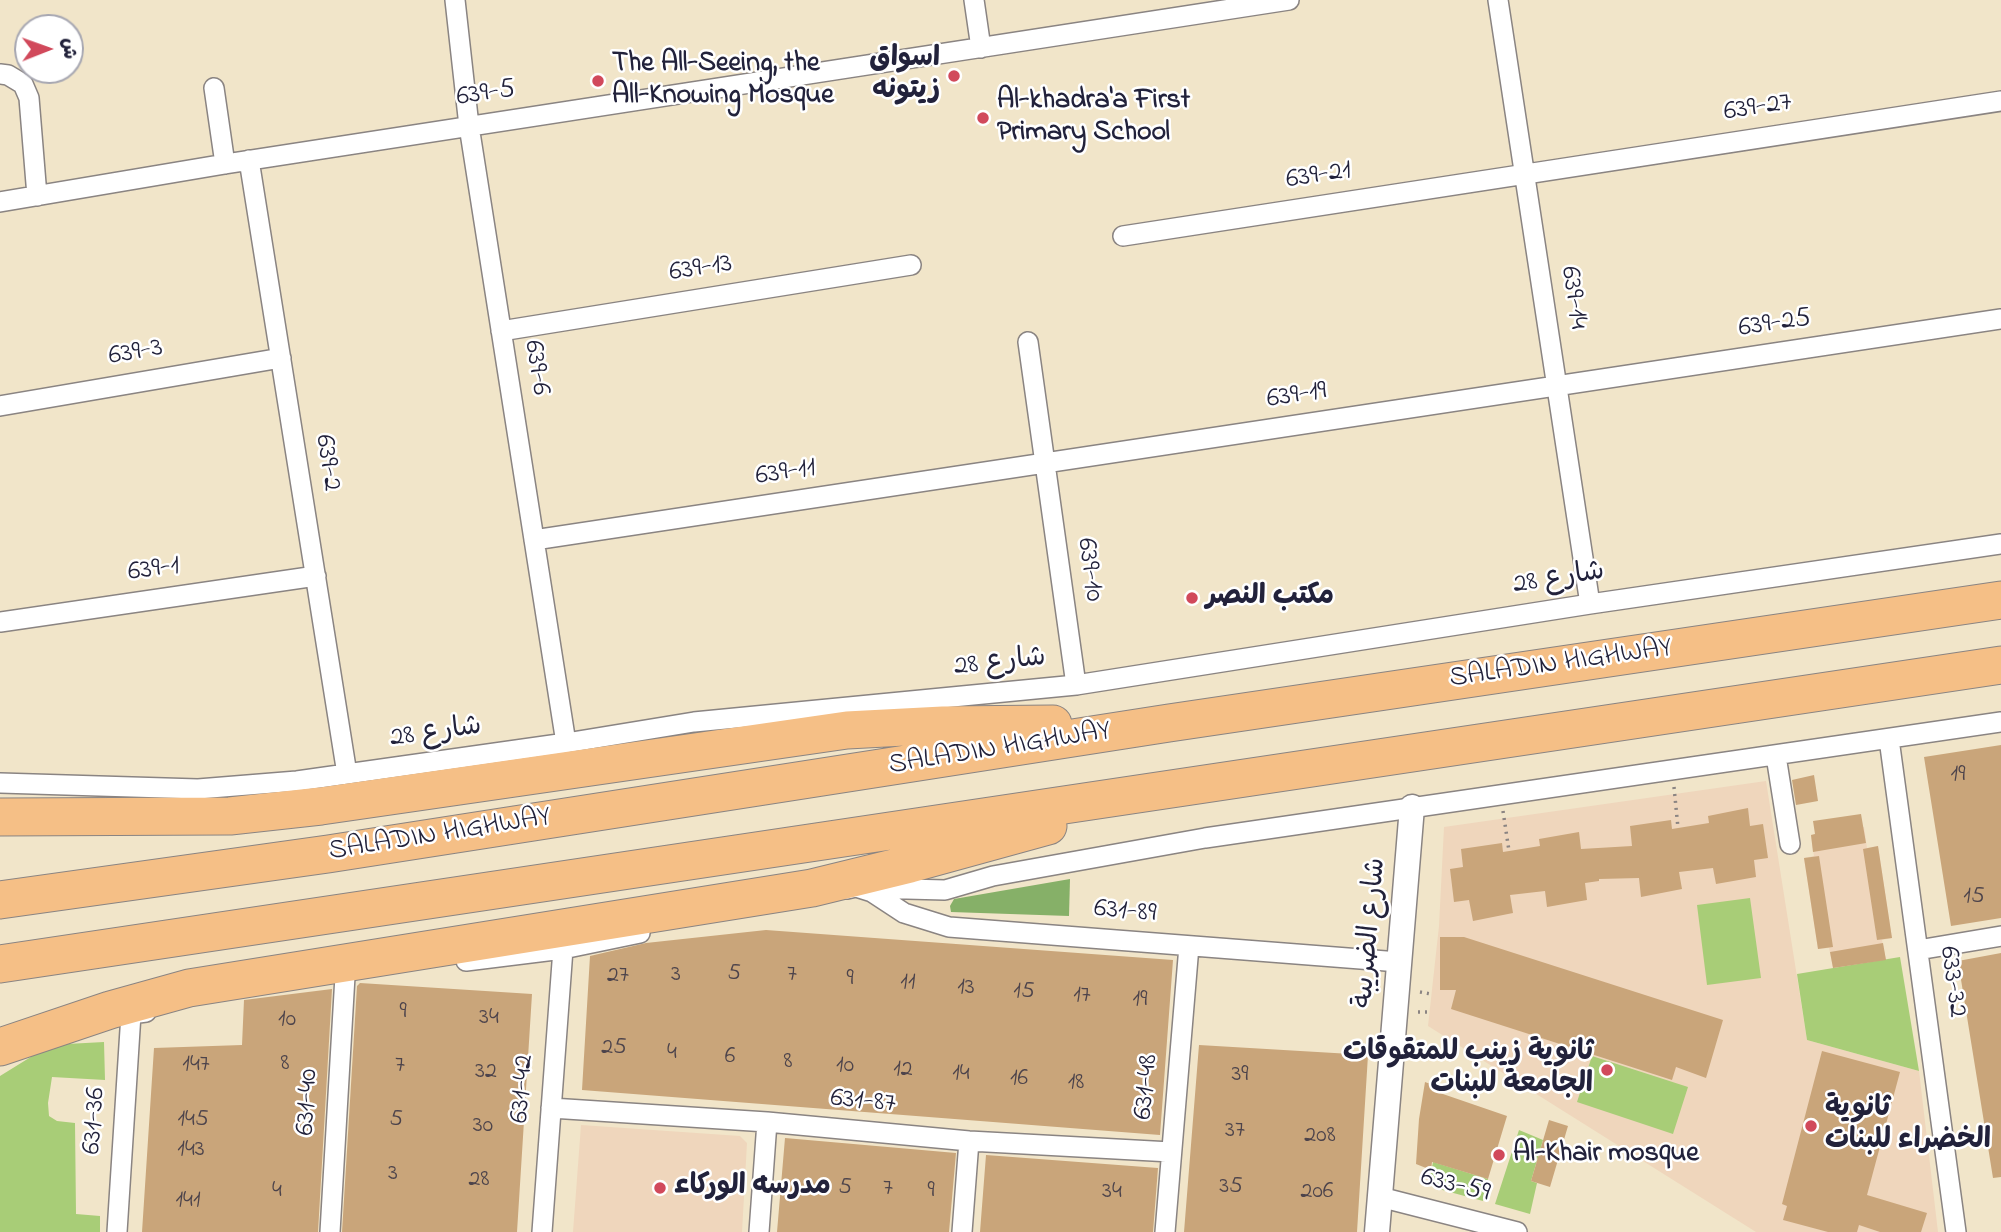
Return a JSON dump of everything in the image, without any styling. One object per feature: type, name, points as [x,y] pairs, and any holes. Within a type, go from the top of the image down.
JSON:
[{"type":"highway","name":"SALADIN HIGHWAY","points":[[0,900],[328,854],[1169,723],[2001,600]]},
{"type":"highway","points":[[0,964],[2001,665]]},
{"type":"highway","points":[[0,817],[254,814],[847,730],[970,724],[1169,723]]},
{"type":"highway","points":[[7,1046],[78,1020],[189,988],[811,888],[897,868],[1178,789]]},
{"type":"street","name":"639-6","points":[[455,0],[469,126],[566,743]]},
{"type":"street","points":[[974,0],[981,48]]},
{"type":"street","name":"639-5","points":[[0,202],[249,160],[1289,0]]},
{"type":"street","name":"639-14","points":[[1498,0],[1590,604]]},
{"type":"street","points":[[0,75],[8,75],[23,84],[29,99],[37,196]]},
{"type":"street","points":[[214,88],[225,164]]},
{"type":"street","name":"639-27","points":[[1524,174],[2001,100]]},
{"type":"street","name":"639-2","points":[[249,160],[347,775]]},
{"type":"street","name":"639-21","points":[[1123,236],[1524,174]]},
{"type":"street","name":"639-13","points":[[501,331],[911,265]]},
{"type":"street","name":"639-25","points":[[1557,386],[2001,319]]},
{"type":"street","name":"639-10","points":[[1028,342],[1076,684]]},
{"type":"street","name":"639-3","points":[[0,406],[281,358]]},
{"type":"street","name":"639-19","points":[[1045,463],[1557,386]]},
{"type":"street","name":"639-11","points":[[534,540],[1045,463]]},
{"type":"street","name":"شارع 28","points":[[0,783],[198,789],[273,784],[759,714],[1076,684],[1590,604],[2001,544]]},
{"type":"street","name":"639-1","points":[[0,622],[316,576]]},
{"type":"street","points":[[811,888],[945,890],[1028,869],[1205,838],[2001,722]]},
{"type":"street","name":"633-32","points":[[1889,739],[1955,1232]]},
{"type":"street","points":[[1776,756],[1790,844]]},
{"type":"street","name":"شارع الضريبة","points":[[1377,1232],[1412,807]]},
{"type":"street","points":[[345,976],[563,949],[856,887]]},
{"type":"street","name":"631-89","points":[[856,887],[878,895],[893,907],[912,916],[949,927],[1399,962]]},
{"type":"street","points":[[1918,950],[2001,936]]},
{"type":"street","name":"631-48","points":[[1165,1232],[1189,946]]},
{"type":"street","name":"631-42","points":[[542,1232],[563,949]]},
{"type":"street","name":"631-36","points":[[117,1232],[131,1014],[345,976]]},
{"type":"street","name":"631-40","points":[[330,1232],[345,976]]},
{"type":"street","name":"631-87","points":[[551,1108],[767,1122],[969,1141],[1171,1152]]},
{"type":"street","points":[[758,1232],[767,1122]]},
{"type":"street","points":[[962,1232],[969,1141]]},
{"type":"street","name":"633-59","points":[[1380,1197],[1517,1232]]},
{"type":"path","points":[[1672,771],[1678,828]]},
{"type":"path","points":[[1500,795],[1509,851]]},
{"type":"path","points":[[1420,992],[1432,994]]},
{"type":"path","points":[[1418,1012],[1430,1012]]},
{"type":"shaded area","points":[[1766,781],[1807,1040],[1919,1071],[1938,1232],[1756,1232],[1428,1026],[1439,926],[1444,827]]},
{"type":"shaded area","points":[[1864,827],[1867,848],[1878,846],[1892,938],[1882,940],[1886,960],[1833,968],[1829,948],[1818,949],[1804,858],[1814,856],[1811,835]]},
{"type":"shaded area","name":"مدرسه الوركاء","points":[[581,1125],[740,1136],[747,1143],[742,1232],[573,1232]]},
{"type":"green space","points":[[1070,879],[1069,916],[951,912],[950,906],[954,899]]},
{"type":"green space","points":[[1750,898],[1761,978],[1707,985],[1697,905]]},
{"type":"green space","points":[[1900,957],[1919,1071],[1807,1040],[1797,974]]},
{"type":"green space","points":[[104,1042],[105,1080],[52,1077],[48,1103],[49,1116],[57,1121],[75,1123],[76,1214],[100,1216],[100,1232],[0,1232],[0,1076],[34,1055],[67,1044]]},
{"type":"green space","points":[[1592,1056],[1688,1087],[1673,1134],[1577,1102]]},
{"type":"green space","points":[[1519,1130],[1543,1140],[1531,1181],[1537,1183],[1530,1214],[1495,1204]]},
{"type":"green space","points":[[1433,1162],[1488,1179],[1483,1201],[1435,1188],[1430,1177]]},
{"type":"building","points":[[2001,745],[2001,918],[1951,926],[1924,757]]},
{"type":"building","points":[[1814,775],[1818,801],[1796,805],[1792,780]]},
{"type":"building","points":[[1748,808],[1750,826],[1763,824],[1768,858],[1754,860],[1756,877],[1716,884],[1713,868],[1679,872],[1682,889],[1641,897],[1639,878],[1599,879],[1585,883],[1587,900],[1547,907],[1545,891],[1510,895],[1513,913],[1473,921],[1469,900],[1454,902],[1450,869],[1463,867],[1461,849],[1502,843],[1503,852],[1540,846],[1539,839],[1579,832],[1581,849],[1632,846],[1630,826],[1671,820],[1672,829],[1709,823],[1708,816]]},
{"type":"building","points":[[1861,814],[1866,843],[1813,852],[1813,821]]},
{"type":"building","points":[[1878,846],[1892,938],[1877,940],[1863,849]]},
{"type":"building","points":[[1819,856],[1833,947],[1818,949],[1804,858]]},
{"type":"building","points":[[766,930],[1173,960],[1160,1135],[582,1090],[590,956],[646,943]]},
{"type":"building","points":[[1440,937],[1464,937],[1723,1020],[1706,1078],[1676,1067],[1672,1080],[1451,1009],[1456,990],[1440,990]]},
{"type":"building","points":[[1883,943],[1886,960],[1833,968],[1830,952]]},
{"type":"building","points":[[2001,953],[2001,1177],[1993,1178],[1958,961]]},
{"type":"building","points":[[360,983],[532,994],[517,1232],[342,1232],[357,986]]},
{"type":"building","points":[[332,989],[318,1232],[142,1232],[154,1048],[242,1045],[244,1000]]},
{"type":"building","points":[[1199,1045],[1368,1055],[1357,1232],[1184,1232]]},
{"type":"building","points":[[1822,1051],[1900,1072],[1867,1195],[1927,1213],[1921,1232],[1880,1232],[1859,1225],[1857,1232],[1828,1232],[1783,1220],[1787,1206],[1782,1204]]},
{"type":"building","points":[[1425,1082],[1441,1088],[1440,1093],[1507,1116],[1488,1179],[1432,1162],[1431,1170],[1416,1164]]},
{"type":"building","points":[[1549,1120],[1568,1126],[1550,1187],[1531,1181]]},
{"type":"building","points":[[785,1138],[956,1153],[949,1232],[777,1232]]},
{"type":"building","points":[[986,1155],[1158,1168],[1153,1232],[980,1232]]},
{"type":"place","name":"اسواق زيتونه","points":[[954,76]]},
{"type":"place","name":"The All-Seeing, the All-Knowing Mosque","points":[[598,81]]},
{"type":"place","name":"Al-khadra'a First Primary School","points":[[983,118]]},
{"type":"place","name":"مكتب النصر","points":[[1192,598]]},
{"type":"place","name":"ثانوية زينب للمتقوقات الجامعة للبنات","points":[[1607,1070]]},
{"type":"place","name":"ثانوية الخضراء للبنات","points":[[1811,1126]]},
{"type":"place","name":"Al-Khair mosque","points":[[1499,1155]]},
{"type":"place","name":"مدرسه الوركاء","points":[[660,1188]]}]
